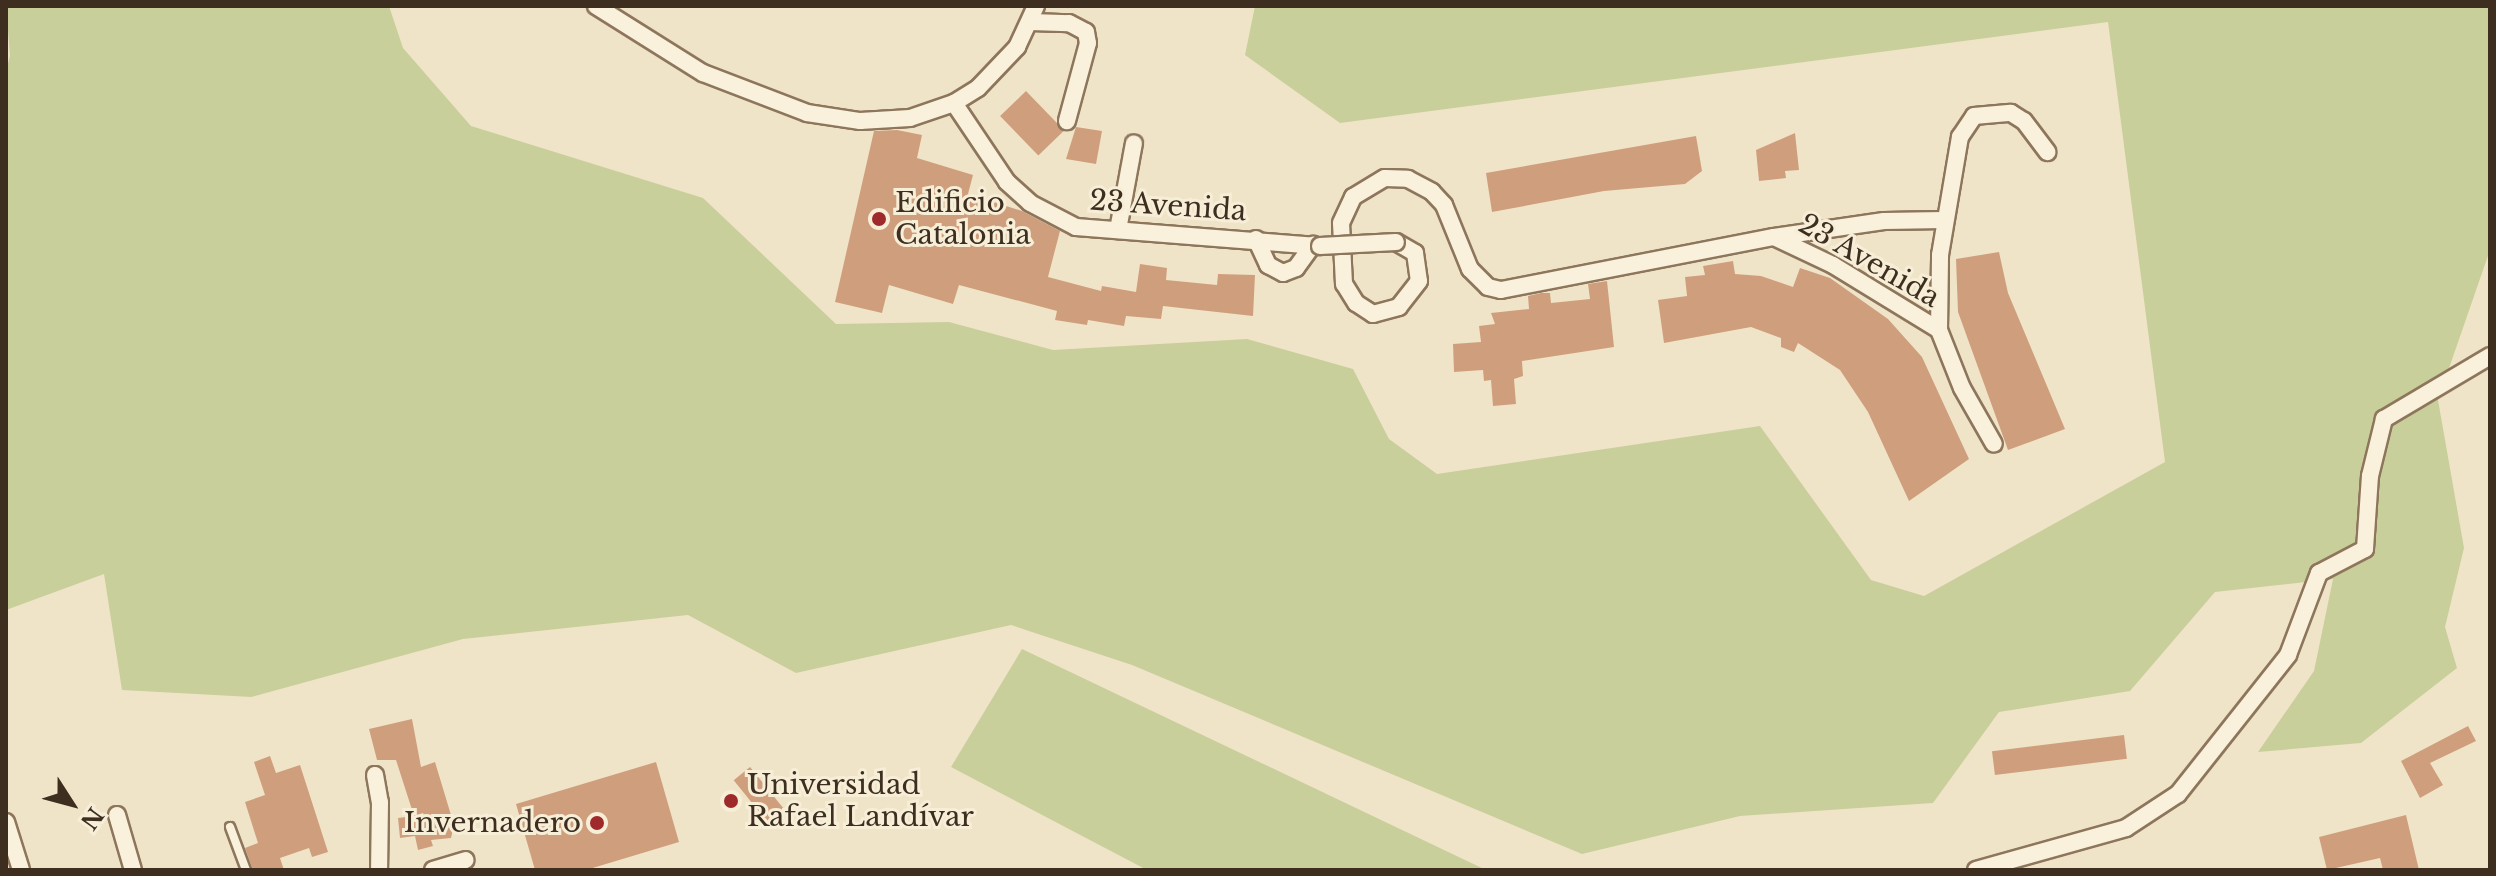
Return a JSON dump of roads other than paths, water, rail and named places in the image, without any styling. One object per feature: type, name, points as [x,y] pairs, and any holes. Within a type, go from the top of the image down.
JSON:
[{"type":"street","points":[[596,6],[703,73],[807,113],[835,120],[896,120],[954,103],[1000,69],[1033,14],[1069,23],[1086,32],[1088,43],[1067,121]]},
{"type":"street","name":"23 Avenida","points":[[954,103],[992,167],[1030,203],[1076,227],[1317,246],[1396,242],[1415,253],[1419,281],[1399,307],[1373,314],[1356,303],[1344,284],[1341,223],[1353,197],[1385,178],[1408,179],[1432,192],[1444,205],[1470,269],[1488,287],[1501,290],[1774,237],[1884,221],[1944,220]]},
{"type":"street","name":"23 Avenida","points":[[1994,444],[1962,388],[1939,330],[1944,220],[1960,137],[1974,116],[2011,113],[2024,121],[2047,152]]},
{"type":"street","points":[[1118,230],[1134,143]]},
{"type":"street","name":"23 Avenida","points":[[1774,237],[1844,271],[1939,330]]},
{"type":"street","points":[[1256,239],[1268,265],[1283,273],[1296,268],[1317,246]]},
{"type":"street","points":[[1976,870],[2126,828],[2178,794],[2288,655],[2319,573],[2365,549],[2370,476],[2384,419],[2490,356]]},
{"type":"street","points":[[375,775],[380,802],[379,870]]},
{"type":"street","points":[[117,815],[133,870]]},
{"type":"street","points":[[6,822],[21,870]]},
{"type":"street","points":[[433,870],[465,860]]},
{"type":"lane","points":[[230,827],[246,870]]},
{"type":"place","name":"Edificio Catalonia","points":[[879,219]]},
{"type":"place","name":"Universidad Rafael Landívar","points":[[731,801]]},
{"type":"place","name":"Invernadero","points":[[597,823]]}]
